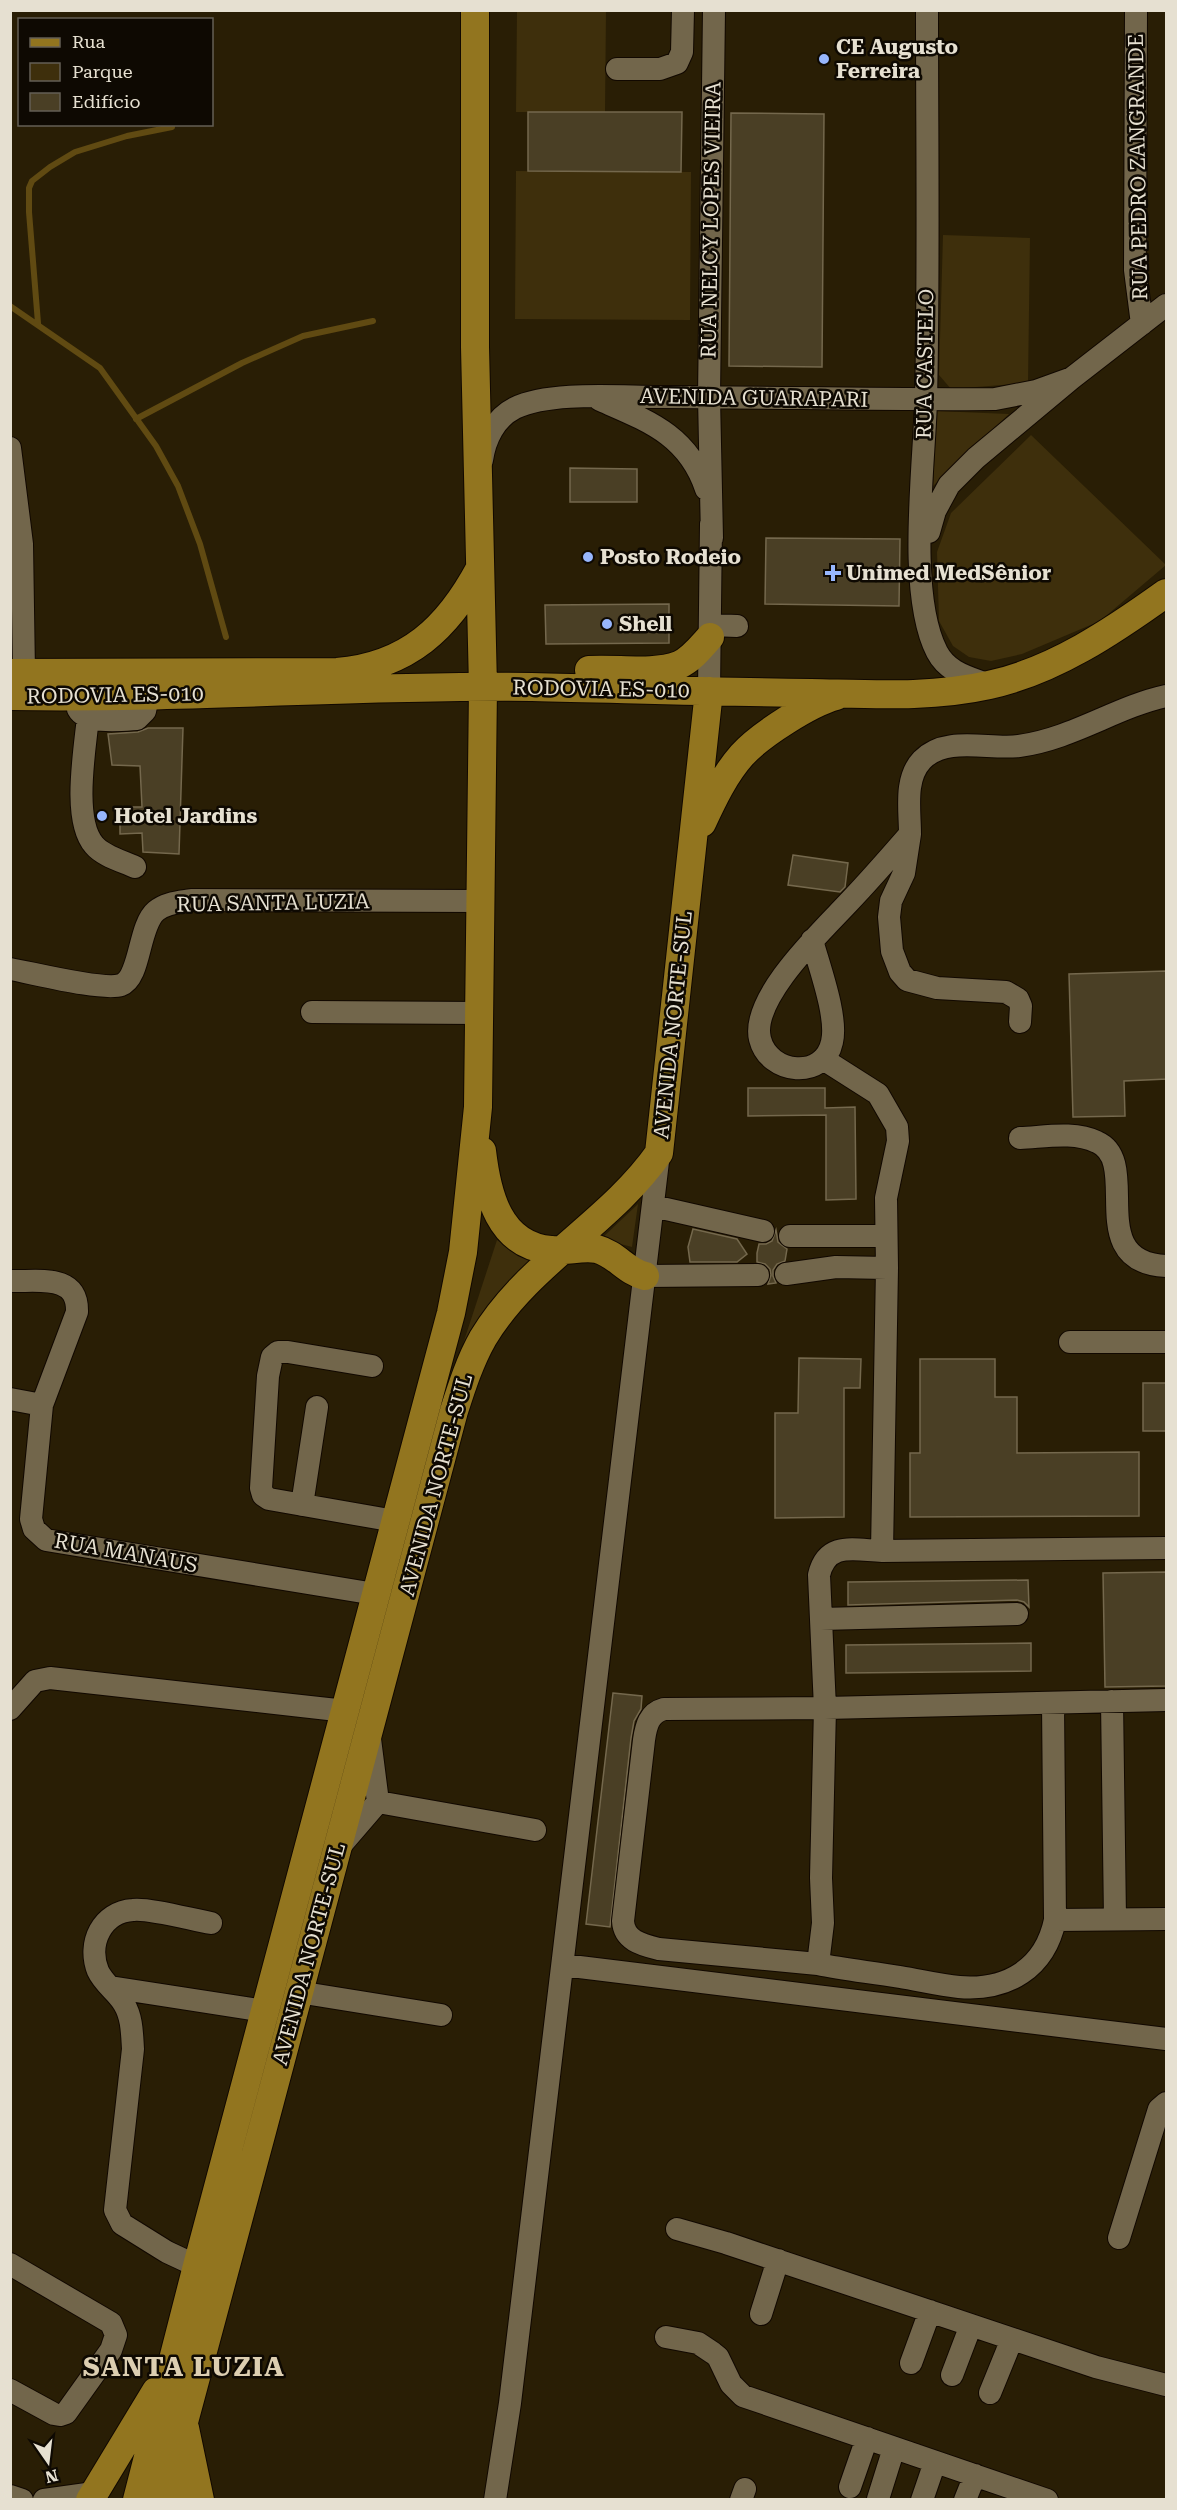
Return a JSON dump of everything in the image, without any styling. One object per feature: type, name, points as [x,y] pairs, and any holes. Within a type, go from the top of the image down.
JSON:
[{"type":"main road","name":"AVENIDA NORTE-SUL","points":[[152,2492],[171,2366],[451,1313],[463,1252],[478,1107],[483,687],[475,347],[475,10]]},
{"type":"main road","name":"RODOVIA ES-010","points":[[15,681],[364,670],[404,654],[445,622],[468,591],[481,566]]},
{"type":"main road","name":"RODOVIA ES-010","points":[[15,681],[82,706],[148,696],[483,687],[912,694],[989,685],[1027,673],[1065,657],[1118,628],[1167,593]]},
{"type":"main road","points":[[532,687],[552,672],[641,670],[678,665],[697,653],[710,631]]},
{"type":"main road","name":"AVENIDA NORTE-SUL","points":[[152,2492],[183,2419],[370,1734],[454,1411],[471,1362],[484,1337],[524,1285],[636,1184],[659,1153],[709,692]]},
{"type":"main road","points":[[692,844],[717,790],[743,754],[776,728],[819,701],[846,693]]},
{"type":"main road","points":[[478,1107],[486,1175],[501,1220],[509,1232],[518,1240],[531,1246],[560,1251],[596,1249],[607,1253],[638,1275],[645,1276]]},
{"type":"main road","points":[[92,2496],[171,2366]]},
{"type":"main road","points":[[183,2419],[200,2499]]},
{"type":"main road","points":[[92,2496],[103,2485],[121,2478],[152,2492],[192,2499]]},
{"type":"street","points":[[617,69],[670,68],[680,59],[683,10]]},
{"type":"street","name":"RUA CASTELO","points":[[927,10],[926,400],[920,568],[928,629],[937,652],[945,664],[955,672],[989,685]]},
{"type":"street","name":"RUA PEDRO ZANGRANDE","points":[[1136,10],[1136,270],[1142,324]]},
{"type":"street","points":[[682,34],[714,21]]},
{"type":"street","name":"RUA NELCY LOPES VIEIRA","points":[[712,538],[709,397],[714,21]]},
{"type":"street","name":"AVENIDA GUARAPARI","points":[[920,568],[935,511],[949,484],[976,458],[1072,378],[1167,305]]},
{"type":"street","name":"AVENIDA GUARAPARI","points":[[479,476],[483,449],[489,434],[505,414],[515,408],[546,399],[593,397],[995,399],[1036,391],[1072,378]]},
{"type":"street","name":"AVENIDA NORTE-SUL","points":[[593,397],[659,428],[692,457],[706,488],[712,538],[709,692]]},
{"type":"street","points":[[10,448],[22,544],[15,681]]},
{"type":"street","points":[[710,631],[737,626]]},
{"type":"street","points":[[1020,1022],[1021,1006],[1018,999],[1006,992],[938,988],[907,980],[900,972],[892,951],[889,917],[891,902],[904,873],[910,834],[912,774],[930,753],[948,747],[999,747],[1038,743],[1167,696]]},
{"type":"street","points":[[82,706],[82,801],[85,828],[93,845],[135,867]]},
{"type":"street","points":[[812,940],[834,1028],[831,1048],[824,1059],[813,1066],[801,1069],[789,1068],[777,1064],[768,1056],[759,1035],[761,1016],[796,958],[812,940],[910,834]]},
{"type":"street","name":"RUA SANTA LUZIA","points":[[10,969],[107,986],[124,983],[131,976],[148,919],[156,910],[166,905],[191,900],[480,901]]},
{"type":"street","points":[[312,1012],[479,1013]]},
{"type":"street","points":[[824,1059],[878,1094],[897,1128],[898,1141],[886,1198],[882,1551]]},
{"type":"street","points":[[1020,1138],[1069,1135],[1099,1142],[1109,1152],[1114,1167],[1117,1206],[1124,1244],[1137,1260],[1167,1266]]},
{"type":"street","points":[[495,2499],[510,2403],[659,1153]]},
{"type":"street","points":[[653,1206],[763,1231]]},
{"type":"street","points":[[790,1236],[886,1236]]},
{"type":"street","points":[[786,1274],[836,1268],[887,1268]]},
{"type":"street","points":[[645,1276],[758,1275]]},
{"type":"street","name":"RUA MANAUS","points":[[10,1281],[61,1282],[75,1295],[77,1312],[42,1405],[31,1519],[34,1529],[46,1540],[375,1594]]},
{"type":"street","points":[[1070,1342],[1167,1342]]},
{"type":"street","points":[[372,1366],[288,1352],[278,1352],[272,1357],[268,1376],[261,1488],[263,1495],[269,1499],[395,1521]]},
{"type":"street","points":[[10,1399],[42,1405]]},
{"type":"street","points":[[302,1505],[317,1407]]},
{"type":"street","points":[[818,1964],[823,1923],[821,1878],[825,1708],[819,1575],[822,1562],[829,1554],[842,1550],[1167,1548]]},
{"type":"street","points":[[821,1619],[1017,1614]]},
{"type":"street","points":[[10,1710],[35,1681],[50,1677],[346,1711]]},
{"type":"street","points":[[1053,1703],[1055,1920],[1052,1934],[1039,1959],[1019,1975],[993,1984],[960,1987],[818,1964],[647,1947],[627,1934],[623,1921],[644,1740],[649,1721],[655,1712],[664,1709],[825,1708],[1167,1700]]},
{"type":"street","points":[[1112,1701],[1115,1919]]},
{"type":"street","points":[[338,1849],[378,1802],[370,1734]]},
{"type":"street","points":[[378,1802],[535,1830]]},
{"type":"street","points":[[197,2266],[166,2252],[122,2224],[116,2210],[134,2049],[132,2023],[124,2004],[99,1972],[94,1953],[98,1932],[111,1916],[134,1909],[211,1923]]},
{"type":"street","points":[[1055,1920],[1167,1919]]},
{"type":"street","points":[[562,1965],[1167,2039]]},
{"type":"street","points":[[110,1987],[265,2011]]},
{"type":"street","points":[[298,1992],[441,2015]]},
{"type":"street","points":[[1119,2238],[1160,2109],[1167,2103]]},
{"type":"street","points":[[677,2229],[778,2260],[1096,2367],[1167,2385]]},
{"type":"street","points":[[761,2314],[778,2260]]},
{"type":"street","points":[[10,2264],[111,2323],[116,2335],[111,2350],[66,2413],[54,2414],[10,2390]]},
{"type":"street","points":[[911,2363],[930,2311]]},
{"type":"street","points":[[952,2375],[971,2325]]},
{"type":"street","points":[[666,2337],[698,2343],[713,2353],[718,2357],[731,2384],[743,2396],[1047,2499]]},
{"type":"street","points":[[990,2393],[1012,2339]]},
{"type":"street","points":[[850,2487],[867,2438]]},
{"type":"street","points":[[878,2499],[894,2448]]},
{"type":"street","points":[[921,2499],[935,2462]]},
{"type":"street","points":[[964,2499],[975,2475]]},
{"type":"street","points":[[10,2496],[22,2499]]},
{"type":"street","points":[[44,2499],[92,2496]]},
{"type":"green space","points":[[517,11],[606,11],[605,112],[516,112]]},
{"type":"green space","points":[[516,171],[691,172],[690,320],[515,319]]},
{"type":"green space","points":[[943,235],[1030,238],[1028,383],[951,389],[939,375]]},
{"type":"green space","points":[[937,411],[1009,414],[933,486]]},
{"type":"green space","points":[[1031,435],[1166,565],[1100,621],[1022,654],[991,661],[969,657],[953,646],[939,621],[937,552],[951,513]]},
{"type":"green space","points":[[638,1204],[632,1247],[601,1239]]},
{"type":"green space","points":[[497,1240],[535,1263],[490,1308],[463,1344]]},
{"type":"building","points":[[528,112],[682,112],[681,172],[528,171]]},
{"type":"building","points":[[731,113],[824,114],[822,367],[729,366]]},
{"type":"building","points":[[570,468],[637,469],[637,502],[570,502]]},
{"type":"building","points":[[766,538],[900,539],[899,606],[765,604]]},
{"type":"building","name":"Shell","points":[[669,604],[669,643],[546,644],[545,605]]},
{"type":"building","points":[[148,728],[183,728],[179,854],[143,852],[142,833],[120,834],[120,807],[142,807],[140,766],[112,765],[108,734],[138,732]]},
{"type":"building","points":[[793,855],[848,863],[845,887],[840,892],[788,885]]},
{"type":"building","points":[[1167,971],[1167,1079],[1124,1081],[1125,1116],[1073,1117],[1069,974]]},
{"type":"building","points":[[748,1088],[825,1088],[825,1108],[855,1107],[856,1199],[826,1200],[826,1115],[748,1116]]},
{"type":"building","points":[[693,1229],[737,1239],[747,1254],[737,1262],[690,1262],[688,1247]]},
{"type":"building","points":[[776,1230],[778,1242],[787,1249],[785,1261],[777,1264],[773,1270],[776,1283],[768,1284],[770,1269],[765,1264],[757,1262],[757,1253],[759,1244],[772,1241]]},
{"type":"building","points":[[799,1358],[861,1359],[860,1388],[844,1388],[844,1517],[775,1518],[775,1413],[798,1413]]},
{"type":"building","points":[[920,1359],[995,1359],[995,1397],[1017,1397],[1017,1453],[1139,1452],[1139,1516],[910,1517],[910,1453],[920,1453]]},
{"type":"building","points":[[1143,1383],[1167,1383],[1167,1431],[1143,1431]]},
{"type":"building","points":[[1167,1572],[1167,1686],[1105,1687],[1103,1573]]},
{"type":"building","points":[[1028,1580],[1029,1607],[1017,1600],[848,1605],[848,1582]]},
{"type":"building","points":[[1031,1643],[1031,1671],[846,1673],[846,1645]]},
{"type":"building","points":[[613,1693],[642,1696],[641,1709],[634,1721],[631,1738],[610,1927],[586,1924]]},
{"type":"waterway","points":[[38,323],[29,212],[29,188],[32,181],[75,152],[127,136],[172,127]]},
{"type":"waterway","points":[[10,306],[100,368],[156,446],[178,486],[200,544],[226,637]]},
{"type":"waterway","points":[[136,419],[242,363],[303,336],[373,321]]},
{"type":"place","name":"CE Augusto Ferreira","points":[[824,59]]},
{"type":"place","name":"Posto Rodeio","points":[[588,557]]},
{"type":"place","name":"Unimed MedSênior","points":[[833,573]]},
{"type":"place","name":"Shell","points":[[607,624]]},
{"type":"place","name":"Hotel Jardins","points":[[102,816]]},
{"type":"district","name":"SANTA LUZIA","points":[[184,2367]]}]
